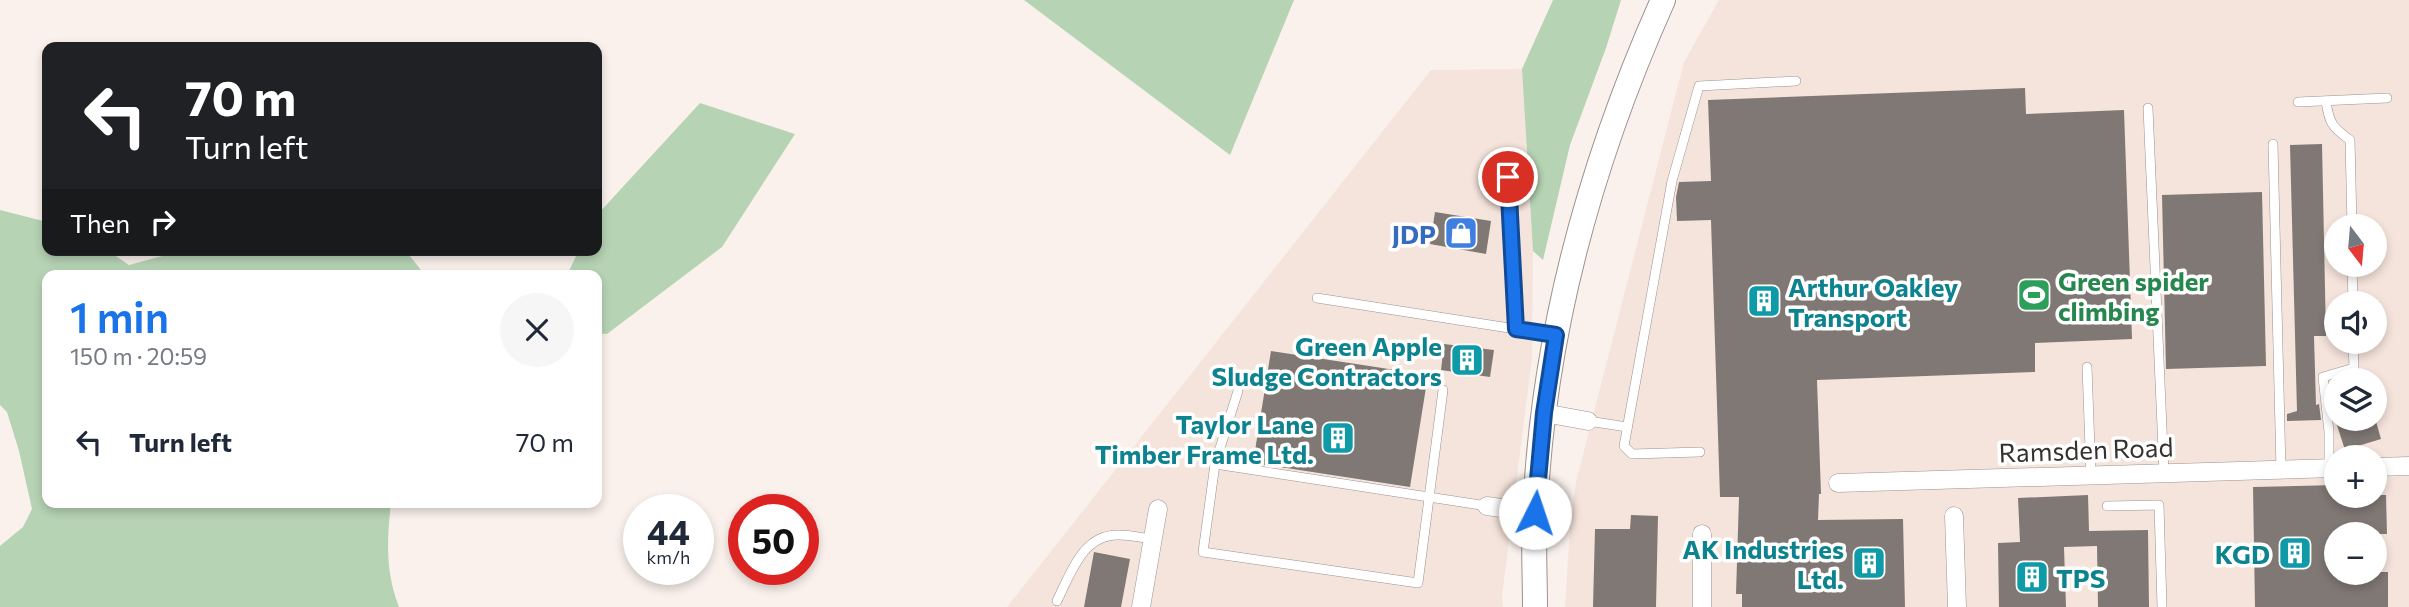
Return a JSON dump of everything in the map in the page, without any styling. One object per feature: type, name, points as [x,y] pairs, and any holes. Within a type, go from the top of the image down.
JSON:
[{"type":"main road","points":[[1535,607],[1535,513],[1544,413],[1556,335],[1578,233],[1603,152],[1632,70],[1663,0]]},
{"type":"street","points":[[1544,413],[1588,421]]},
{"type":"street","points":[[2387,467],[2409,466]]},
{"type":"street","name":"Ramsden Road","points":[[1838,483],[2324,469]]},
{"type":"street","points":[[1487,506],[1535,513]]},
{"type":"street","points":[[1141,607],[1158,509]]},
{"type":"street","points":[[1954,516],[1957,607]]},
{"type":"street","points":[[1702,534],[1702,607]]},
{"type":"lane","points":[[1700,452],[1632,454],[1624,446],[1672,181],[1699,86],[1796,81]]},
{"type":"lane","points":[[2298,102],[2387,98]]},
{"type":"lane","points":[[2326,101],[2328,118],[2335,129],[2350,140],[2352,214]]},
{"type":"lane","points":[[2148,108],[2164,473]]},
{"type":"lane","points":[[2273,144],[2281,470]]},
{"type":"lane","points":[[1508,177],[1516,329]]},
{"type":"lane","points":[[1317,298],[1556,335]]},
{"type":"lane","points":[[2330,445],[2323,377],[2354,368],[2353,354]]},
{"type":"lane","points":[[2087,367],[2091,475]]},
{"type":"lane","points":[[1238,391],[1215,464],[1203,552],[1418,583],[1443,390]]},
{"type":"lane","points":[[1588,421],[1627,427]]},
{"type":"lane","points":[[1215,464],[1487,506]]},
{"type":"lane","points":[[2107,506],[2159,505],[2162,607]]},
{"type":"lane","points":[[1057,601],[1086,547],[1096,539],[1120,534],[1153,539]]},
{"type":"shaded area","points":[[1719,0],[2409,0],[2409,607],[1565,607],[1576,482],[1684,62]]},
{"type":"shaded area","points":[[1522,69],[1533,251],[1532,358],[1502,596],[1503,607],[1007,607],[1431,70]]},
{"type":"green space","points":[[1024,0],[1294,0],[1230,155]]},
{"type":"green space","points":[[1553,0],[1621,0],[1570,145],[1543,260],[1533,251],[1522,69]]},
{"type":"green space","points":[[700,103],[795,134],[722,247],[607,334],[602,334],[602,270],[569,270],[576,256],[602,256],[602,210]]},
{"type":"green space","points":[[0,210],[42,221],[42,256],[116,256],[129,265],[162,256],[410,256],[421,270],[42,270],[42,508],[391,508],[388,555],[391,581],[399,607],[0,607],[0,546],[23,527],[32,509],[7,412],[0,405]]},
{"type":"building","points":[[2025,88],[2026,114],[2124,110],[2132,339],[2035,343],[2035,372],[1817,380],[1821,494],[1818,520],[1903,519],[1905,607],[1742,607],[1742,594],[1736,594],[1739,497],[1720,497],[1711,220],[1677,221],[1676,197],[1679,182],[1711,181],[1708,100]]},
{"type":"building","points":[[2322,144],[2324,336],[2314,336],[2316,405],[2319,404],[2321,420],[2287,421],[2287,414],[2297,411],[2290,145]]},
{"type":"building","points":[[2262,192],[2266,366],[2166,369],[2162,195]]},
{"type":"building","name":"JDP","points":[[1435,212],[1491,221],[1486,254],[1430,244]]},
{"type":"building","name":"Green Apple Sludge Contractors","points":[[1444,344],[1494,350],[1490,377],[1441,370]]},
{"type":"building","name":"Taylor Lane Timber Frame Ltd.","points":[[1271,351],[1428,375],[1410,487],[1253,463]]},
{"type":"building","points":[[2339,431],[2379,431],[2381,439],[2361,445],[2343,445]]},
{"type":"building","name":"KGD","points":[[2324,485],[2324,508],[2386,508],[2387,522],[2324,522],[2324,585],[2387,585],[2388,572],[2388,607],[2255,607],[2253,487]]},
{"type":"building","name":"TPS","points":[[2088,495],[2089,531],[2148,530],[2149,607],[2098,607],[2097,546],[2064,547],[2066,607],[1999,607],[1998,543],[2020,542],[2018,498]]},
{"type":"building","points":[[1631,515],[1658,516],[1656,607],[1593,607],[1595,529],[1630,529]]},
{"type":"building","points":[[1094,552],[1130,559],[1121,607],[1084,607]]},
{"type":"place","name":"JDP","points":[[1461,233]]},
{"type":"place","name":"Green spider climbing","points":[[2034,295]]},
{"type":"place","name":"Arthur Oakley Transport","points":[[1764,301]]},
{"type":"place","name":"Green Apple Sludge Contractors","points":[[1467,360]]},
{"type":"place","name":"Taylor Lane Timber Frame Ltd.","points":[[1338,438]]},
{"type":"place","name":"KGD","points":[[2295,553]]},
{"type":"place","name":"AK Industries Ltd.","points":[[1869,563]]},
{"type":"place","name":"TPS","points":[[2032,577]]},
{"type":"route","points":[[1508,177],[1516,329],[1556,335],[1544,413],[1535,513]]}]
